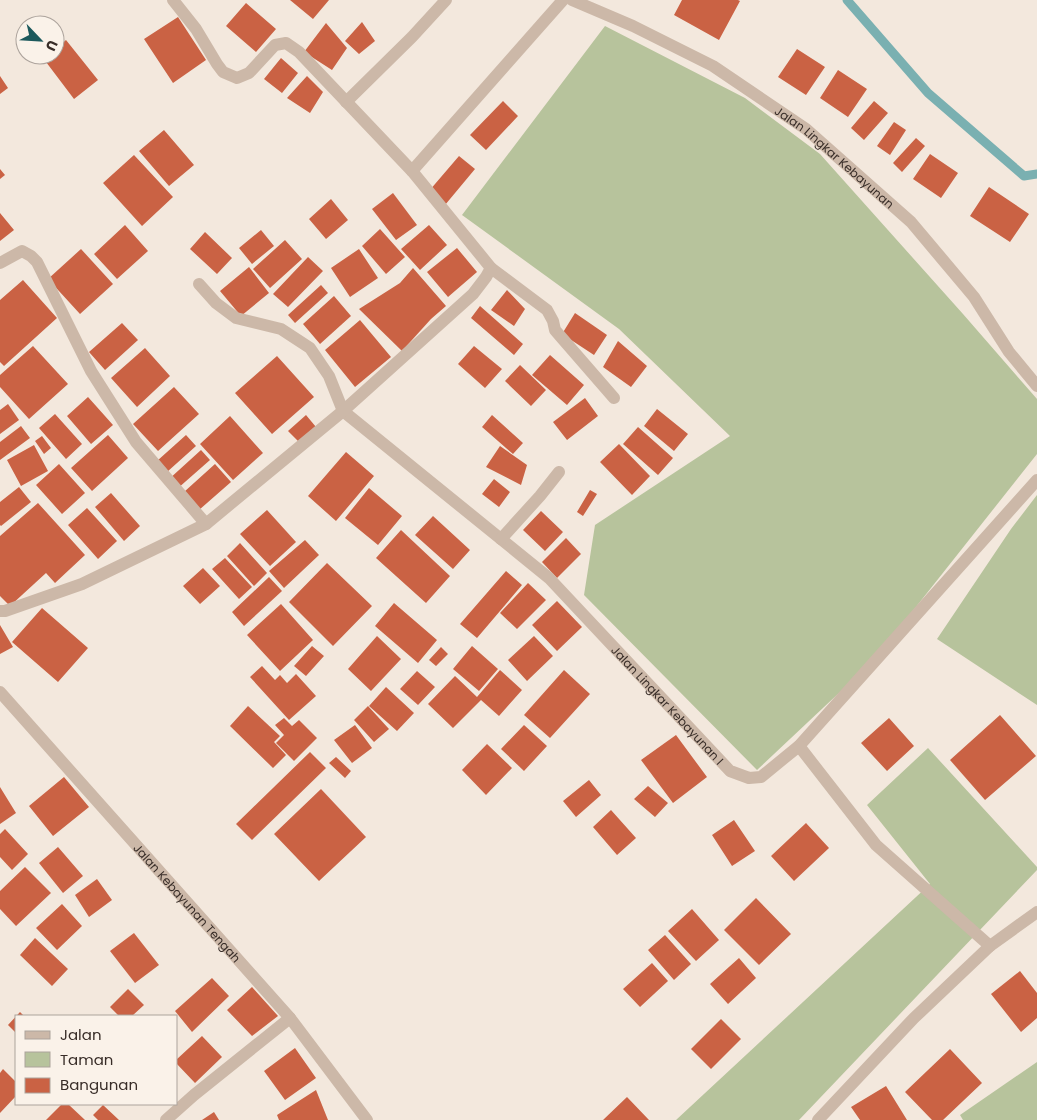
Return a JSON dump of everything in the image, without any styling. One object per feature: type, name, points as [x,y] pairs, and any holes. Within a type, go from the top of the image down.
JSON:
[{"type":"street","points":[[173,0],[196,30],[222,72],[236,78],[249,73],[275,45],[286,43],[299,52],[412,171],[491,268],[547,310],[555,330],[614,398]]},
{"type":"street","points":[[346,102],[412,37],[446,0]]},
{"type":"street","points":[[412,171],[563,0]]},
{"type":"street","name":"Jalan Lingkar Kebayunan","points":[[572,0],[633,26],[713,66],[806,129],[911,222],[974,297],[1009,352],[1037,386]]},
{"type":"street","points":[[0,263],[22,251],[31,256],[36,262],[90,371],[136,442],[206,524]]},
{"type":"street","points":[[0,611],[5,611],[82,584],[206,524],[343,411],[473,294],[491,268]]},
{"type":"street","points":[[199,284],[216,303],[236,318],[281,329],[310,348],[329,376],[343,411]]},
{"type":"street","name":"Jalan Lingkar Kebayunan I","points":[[343,411],[549,578],[730,771],[749,778],[761,777],[799,746],[1037,480]]},
{"type":"street","points":[[501,539],[559,472]]},
{"type":"street","name":"Jalan Kebayunan Tengah","points":[[0,692],[290,1018],[367,1120]]},
{"type":"street","points":[[799,746],[876,845],[990,946]]},
{"type":"street","points":[[818,1120],[914,1018],[990,946],[1037,912]]},
{"type":"street","points":[[166,1120],[194,1094],[290,1018]]},
{"type":"green space","points":[[605,26],[745,98],[820,154],[1037,399],[1037,454],[874,660],[757,770],[584,595],[595,525],[730,436],[619,329],[462,215]]},
{"type":"green space","points":[[1037,495],[1037,705],[937,639],[1011,529]]},
{"type":"green space","points":[[928,748],[1037,867],[1037,870],[799,1120],[676,1120],[930,884],[867,805]]},
{"type":"green space","points":[[1037,1062],[1037,1120],[963,1120],[960,1115]]},
{"type":"building","points":[[290,0],[329,0],[313,19]]},
{"type":"building","points":[[682,0],[740,1],[719,40],[674,15]]},
{"type":"building","points":[[246,3],[276,29],[256,52],[226,26]]},
{"type":"building","points":[[178,17],[206,60],[173,83],[144,39]]},
{"type":"building","points":[[362,22],[375,41],[359,54],[345,41]]},
{"type":"building","points":[[326,23],[347,48],[332,70],[304,52]]},
{"type":"building","points":[[65,41],[98,80],[74,99],[48,65],[65,65]]},
{"type":"building","points":[[797,49],[825,67],[806,95],[778,77]]},
{"type":"building","points":[[281,58],[298,73],[282,93],[264,79]]},
{"type":"building","points":[[838,70],[867,89],[848,117],[820,98]]},
{"type":"building","points":[[0,76],[8,88],[0,94]]},
{"type":"building","points":[[307,76],[323,92],[310,113],[287,98]]},
{"type":"building","points":[[503,101],[518,116],[486,150],[470,135]]},
{"type":"building","points":[[874,101],[888,113],[864,140],[851,128]]},
{"type":"building","points":[[894,122],[906,130],[890,155],[877,146]]},
{"type":"building","points":[[164,130],[194,165],[169,186],[139,151]]},
{"type":"building","points":[[916,138],[925,146],[902,172],[893,163]]},
{"type":"building","points":[[930,154],[958,173],[941,198],[913,179]]},
{"type":"building","points":[[134,155],[173,197],[142,226],[103,183]]},
{"type":"building","points":[[459,156],[475,169],[445,205],[429,191]]},
{"type":"building","points":[[0,169],[5,175],[0,179]]},
{"type":"building","points":[[989,187],[1029,214],[1010,242],[970,216]]},
{"type":"building","points":[[393,193],[417,225],[396,240],[372,209]]},
{"type":"building","points":[[331,199],[348,220],[326,239],[309,219]]},
{"type":"building","points":[[0,213],[14,230],[0,241]]},
{"type":"building","points":[[125,225],[148,251],[117,279],[94,254]]},
{"type":"building","points":[[429,225],[447,245],[420,270],[401,249]]},
{"type":"building","points":[[380,229],[405,257],[386,274],[362,246]]},
{"type":"building","points":[[261,230],[274,246],[252,264],[239,248]]},
{"type":"building","points":[[205,232],[232,258],[217,274],[190,249]]},
{"type":"building","points":[[285,240],[302,259],[270,288],[253,269]]},
{"type":"building","points":[[457,248],[477,272],[448,297],[427,272]]},
{"type":"building","points":[[81,249],[113,284],[80,314],[48,279]]},
{"type":"building","points":[[359,249],[378,278],[350,297],[331,268]]},
{"type":"building","points":[[308,257],[323,271],[288,307],[273,294]]},
{"type":"building","points":[[249,267],[269,293],[241,316],[220,291]]},
{"type":"building","points":[[413,268],[446,306],[431,319],[402,351],[359,309],[400,283]]},
{"type":"building","points":[[23,280],[57,318],[4,366],[0,362],[0,300]]},
{"type":"building","points":[[321,285],[328,293],[295,323],[288,315]]},
{"type":"building","points":[[507,290],[525,309],[514,326],[491,310]]},
{"type":"building","points":[[334,296],[351,316],[320,344],[303,324]]},
{"type":"building","points":[[480,306],[523,344],[514,355],[471,318]]},
{"type":"building","points":[[575,313],[607,335],[594,355],[562,334]]},
{"type":"building","points":[[360,320],[391,357],[355,387],[325,350]]},
{"type":"building","points":[[122,323],[138,340],[105,370],[89,352]]},
{"type":"building","points":[[618,341],[647,366],[631,387],[603,367]]},
{"type":"building","points":[[33,346],[68,384],[29,419],[0,387],[0,375]]},
{"type":"building","points":[[474,346],[502,369],[485,388],[458,364]]},
{"type":"building","points":[[145,348],[170,376],[137,407],[111,378]]},
{"type":"building","points":[[550,355],[584,385],[567,405],[532,375]]},
{"type":"building","points":[[277,356],[314,397],[272,434],[235,393]]},
{"type":"building","points":[[520,365],[546,390],[531,406],[505,381]]},
{"type":"building","points":[[174,387],[199,414],[158,451],[133,424]]},
{"type":"building","points":[[88,397],[113,425],[91,444],[67,416]]},
{"type":"building","points":[[585,398],[598,416],[567,440],[553,422]]},
{"type":"building","points":[[8,404],[19,420],[0,434],[0,410]]},
{"type":"building","points":[[657,409],[688,434],[674,451],[644,426]]},
{"type":"building","points":[[55,414],[82,444],[66,459],[39,428]]},
{"type":"building","points":[[306,415],[316,427],[299,442],[288,431]]},
{"type":"building","points":[[492,415],[523,443],[513,454],[482,427]]},
{"type":"building","points":[[230,416],[263,453],[233,480],[200,444]]},
{"type":"building","points":[[21,426],[30,438],[0,460],[0,442]]},
{"type":"building","points":[[638,427],[673,458],[658,475],[623,444]]},
{"type":"building","points":[[108,435],[128,458],[92,491],[71,468]]},
{"type":"building","points":[[186,435],[196,446],[167,472],[157,461]]},
{"type":"building","points":[[42,436],[51,448],[44,454],[35,441]]},
{"type":"building","points":[[619,444],[650,476],[632,495],[600,462]]},
{"type":"building","points":[[34,445],[48,471],[21,486],[7,460]]},
{"type":"building","points":[[500,446],[527,465],[521,485],[486,467]]},
{"type":"building","points":[[201,450],[210,460],[177,489],[168,480]]},
{"type":"building","points":[[346,452],[374,476],[336,521],[308,496]]},
{"type":"building","points":[[59,464],[85,493],[62,514],[36,485]]},
{"type":"building","points":[[215,464],[231,482],[199,510],[184,492]]},
{"type":"building","points":[[494,479],[510,492],[499,507],[482,494]]},
{"type":"building","points":[[19,487],[31,502],[1,526],[0,502]]},
{"type":"building","points":[[369,488],[402,516],[378,545],[345,518]]},
{"type":"building","points":[[590,490],[597,494],[583,516],[577,512]]},
{"type":"building","points":[[111,493],[140,526],[124,541],[95,507]]},
{"type":"building","points":[[38,503],[85,555],[55,583],[46,573],[10,606],[0,596],[0,536]]},
{"type":"building","points":[[87,508],[117,541],[98,559],[68,525]]},
{"type":"building","points":[[267,510],[296,542],[270,566],[240,534]]},
{"type":"building","points":[[541,511],[563,532],[545,551],[523,530]]},
{"type":"building","points":[[433,516],[470,550],[453,569],[415,535]]},
{"type":"building","points":[[401,530],[450,576],[426,603],[376,558]]},
{"type":"building","points":[[566,538],[581,554],[557,578],[542,562]]},
{"type":"building","points":[[305,540],[319,555],[284,588],[269,571]]},
{"type":"building","points":[[240,543],[267,573],[254,586],[227,556]]},
{"type":"building","points":[[225,558],[252,587],[239,599],[212,569]]},
{"type":"building","points":[[327,563],[372,606],[333,646],[289,602]]},
{"type":"building","points":[[203,568],[220,586],[200,604],[183,586]]},
{"type":"building","points":[[506,571],[522,585],[477,638],[460,624]]},
{"type":"building","points":[[269,577],[282,591],[244,626],[232,612]]},
{"type":"building","points":[[528,583],[546,600],[517,629],[500,613]]},
{"type":"building","points":[[557,601],[582,627],[557,651],[532,625]]},
{"type":"building","points":[[394,603],[437,640],[418,663],[375,626]]},
{"type":"building","points":[[281,604],[313,640],[280,671],[247,635]]},
{"type":"building","points":[[42,608],[88,648],[58,682],[12,642]]},
{"type":"building","points":[[0,625],[13,647],[0,654]]},
{"type":"building","points":[[377,636],[401,659],[371,691],[348,669]]},
{"type":"building","points":[[534,636],[553,656],[527,681],[508,660]]},
{"type":"building","points":[[312,646],[324,656],[306,676],[294,666]]},
{"type":"building","points":[[472,646],[498,669],[479,691],[453,669]]},
{"type":"building","points":[[441,647],[448,654],[436,666],[429,660]]},
{"type":"building","points":[[262,666],[275,680],[280,675],[287,683],[296,674],[316,696],[289,720],[250,677]]},
{"type":"building","points":[[500,670],[522,690],[499,716],[481,700],[453,728],[428,704],[455,676],[477,697]]},
{"type":"building","points":[[564,670],[590,694],[550,738],[524,715]]},
{"type":"building","points":[[417,671],[435,687],[418,705],[400,689]]},
{"type":"building","points":[[386,687],[414,713],[397,731],[369,706]]},
{"type":"building","points":[[248,706],[280,736],[274,742],[286,755],[273,768],[230,726]]},
{"type":"building","points":[[368,706],[389,729],[374,742],[354,720]]},
{"type":"building","points":[[1000,715],[1036,756],[985,800],[950,760]]},
{"type":"building","points":[[284,718],[292,726],[299,720],[317,738],[294,761],[276,743],[284,735],[275,725]]},
{"type":"building","points":[[889,718],[914,746],[887,771],[861,743]]},
{"type":"building","points":[[355,725],[372,748],[352,763],[334,740]]},
{"type":"building","points":[[524,725],[547,746],[524,771],[501,749]]},
{"type":"building","points":[[676,735],[707,777],[673,803],[641,760]]},
{"type":"building","points":[[487,744],[512,768],[486,795],[462,770]]},
{"type":"building","points":[[310,752],[326,768],[252,840],[236,824]]},
{"type":"building","points":[[336,757],[351,771],[345,778],[329,763]]},
{"type":"building","points":[[64,777],[89,807],[53,836],[29,806]]},
{"type":"building","points":[[589,780],[601,795],[576,817],[563,801]]},
{"type":"building","points":[[648,786],[668,803],[655,817],[634,799]]},
{"type":"building","points":[[0,787],[16,813],[0,824]]},
{"type":"building","points":[[321,789],[366,837],[319,881],[274,834]]},
{"type":"building","points":[[611,810],[636,838],[617,855],[593,827]]},
{"type":"building","points":[[734,820],[755,851],[732,866],[712,835]]},
{"type":"building","points":[[806,823],[829,848],[794,881],[771,856]]},
{"type":"building","points":[[5,829],[28,854],[12,870],[0,857],[0,834]]},
{"type":"building","points":[[58,847],[83,876],[63,893],[39,863]]},
{"type":"building","points":[[25,867],[51,893],[16,926],[0,909],[0,891]]},
{"type":"building","points":[[97,879],[112,900],[89,917],[75,895]]},
{"type":"building","points":[[756,898],[791,934],[759,965],[724,930]]},
{"type":"building","points":[[62,904],[82,926],[57,950],[36,928]]},
{"type":"building","points":[[692,909],[719,940],[696,961],[668,931]]},
{"type":"building","points":[[134,933],[159,965],[135,983],[110,951]]},
{"type":"building","points":[[665,935],[691,964],[674,980],[648,950]]},
{"type":"building","points":[[35,938],[68,969],[52,986],[20,955]]},
{"type":"building","points":[[739,958],[756,978],[728,1004],[710,984]]},
{"type":"building","points":[[652,963],[668,981],[640,1007],[623,989]]},
{"type":"building","points":[[1020,971],[1037,993],[1037,1018],[1021,1032],[991,994]]},
{"type":"building","points":[[212,978],[229,996],[192,1032],[175,1011]]},
{"type":"building","points":[[252,987],[278,1016],[252,1036],[227,1010]]},
{"type":"building","points":[[128,989],[144,1005],[133,1015],[118,1015],[110,1007]]},
{"type":"building","points":[[15,1017],[15,1032],[8,1025]]},
{"type":"building","points":[[721,1019],[741,1039],[711,1069],[691,1049]]},
{"type":"building","points":[[202,1036],[222,1057],[195,1083],[178,1065],[178,1058]]},
{"type":"building","points":[[295,1048],[316,1078],[285,1100],[264,1071]]},
{"type":"building","points":[[950,1049],[982,1083],[943,1120],[932,1120],[905,1092]]},
{"type":"building","points":[[3,1069],[15,1081],[15,1097],[0,1113],[0,1073]]},
{"type":"building","points":[[886,1086],[907,1120],[860,1120],[851,1107]]},
{"type":"building","points":[[316,1090],[328,1120],[279,1120],[277,1115]]},
{"type":"building","points":[[627,1097],[649,1120],[603,1120]]},
{"type":"building","points":[[61,1105],[69,1105],[85,1120],[46,1120]]},
{"type":"building","points":[[103,1105],[119,1120],[98,1120],[93,1115]]},
{"type":"building","points":[[214,1112],[219,1120],[202,1120]]},
{"type":"waterway","points":[[847,0],[928,93],[1024,176],[1037,174]]}]
